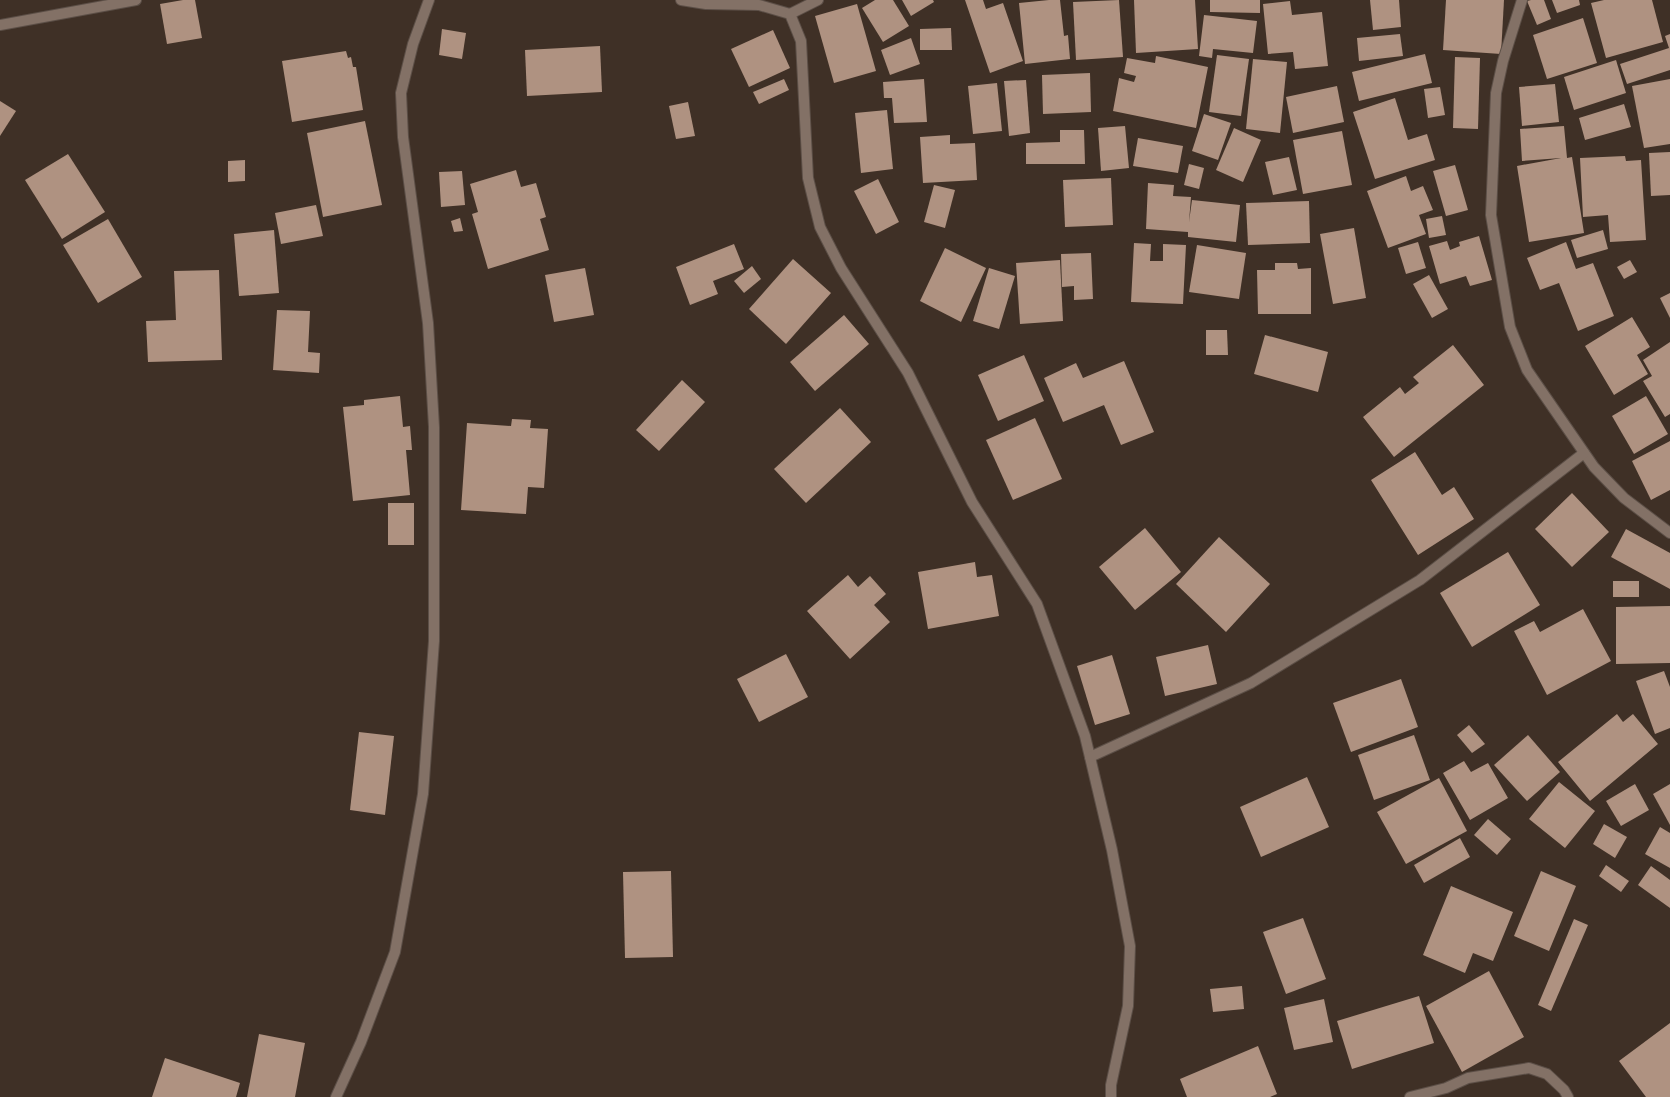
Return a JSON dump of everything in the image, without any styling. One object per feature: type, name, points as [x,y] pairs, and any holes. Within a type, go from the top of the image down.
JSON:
[{"type":"street","points":[[0,25],[136,0]]},
{"type":"street","points":[[336,1097],[361,1042],[395,952],[423,794],[434,641],[434,427],[428,323],[403,136],[401,93],[413,44],[429,0]]},
{"type":"street","points":[[682,0],[706,4],[759,5],[790,14],[818,0]]},
{"type":"street","points":[[1522,0],[1496,93],[1491,215],[1510,326],[1527,370],[1594,467],[1624,498],[1670,533]]},
{"type":"street","points":[[790,14],[801,41],[808,178],[820,227],[841,268],[908,373],[972,502],[1037,604],[1085,736],[1112,850],[1130,946],[1128,1006],[1111,1085],[1110,1097]]},
{"type":"street","points":[[1090,757],[1251,683],[1414,584],[1584,453]]},
{"type":"street","points":[[1410,1097],[1446,1088],[1468,1078],[1529,1068],[1547,1074],[1564,1090],[1568,1097]]},
{"type":"building","points":[[183,0],[195,0],[202,38],[167,44],[160,4]]},
{"type":"building","points":[[875,0],[893,0],[909,26],[883,42],[862,8]]},
{"type":"building","points":[[902,0],[933,0],[934,2],[911,16]]},
{"type":"building","points":[[965,0],[983,0],[986,9],[1003,3],[1023,61],[990,73]]},
{"type":"building","points":[[1060,0],[1064,36],[1068,35],[1070,59],[1025,64],[1019,3]]},
{"type":"building","points":[[1119,0],[1123,57],[1076,60],[1073,2]]},
{"type":"building","points":[[1134,0],[1195,0],[1198,49],[1136,53]]},
{"type":"building","points":[[1210,0],[1260,0],[1260,13],[1210,12]]},
{"type":"building","points":[[1370,0],[1399,0],[1401,27],[1373,30]]},
{"type":"building","points":[[1446,0],[1504,0],[1501,54],[1443,50]]},
{"type":"building","points":[[1544,0],[1551,19],[1537,25],[1527,1]]},
{"type":"building","points":[[1552,0],[1579,0],[1580,5],[1557,13]]},
{"type":"building","points":[[1604,0],[1652,0],[1663,42],[1606,58],[1591,3]]},
{"type":"building","points":[[1290,1],[1292,15],[1322,12],[1328,66],[1295,69],[1293,52],[1268,54],[1263,4]]},
{"type":"building","points":[[857,4],[876,71],[834,83],[815,16]]},
{"type":"building","points":[[1204,15],[1257,21],[1253,53],[1213,49],[1212,58],[1199,56]]},
{"type":"building","points":[[1583,18],[1597,63],[1547,79],[1533,35]]},
{"type":"building","points":[[951,28],[952,50],[920,50],[920,29]]},
{"type":"building","points":[[442,29],[466,33],[462,59],[439,55]]},
{"type":"building","points":[[773,30],[790,68],[749,87],[731,49]]},
{"type":"building","points":[[1400,34],[1403,56],[1359,61],[1357,38]]},
{"type":"building","points":[[1670,34],[1670,70],[1627,84],[1620,64],[1669,48],[1665,36]]},
{"type":"building","points":[[911,38],[920,64],[890,75],[881,50]]},
{"type":"building","points":[[600,46],[602,92],[527,96],[525,50]]},
{"type":"building","points":[[346,51],[348,58],[351,57],[353,67],[356,67],[363,110],[292,122],[282,61]]},
{"type":"building","points":[[1425,54],[1432,83],[1359,101],[1352,72]]},
{"type":"building","points":[[1217,55],[1249,59],[1241,116],[1209,112]]},
{"type":"building","points":[[1156,56],[1208,67],[1196,128],[1113,111],[1119,78],[1134,82],[1136,76],[1124,73],[1127,58],[1155,63]]},
{"type":"building","points":[[1455,57],[1480,58],[1478,129],[1453,128]]},
{"type":"building","points":[[1253,59],[1287,62],[1280,133],[1246,129]]},
{"type":"building","points":[[1616,60],[1626,93],[1574,110],[1564,77]]},
{"type":"building","points":[[1090,73],[1091,112],[1043,114],[1042,75]]},
{"type":"building","points":[[784,79],[789,90],[759,104],[753,92]]},
{"type":"building","points":[[924,79],[927,122],[894,123],[892,98],[884,98],[883,82]]},
{"type":"building","points":[[1670,79],[1670,144],[1644,148],[1632,86]]},
{"type":"building","points":[[1026,80],[1030,133],[1009,136],[1004,81]]},
{"type":"building","points":[[997,83],[1002,131],[973,134],[968,86]]},
{"type":"building","points":[[1555,84],[1559,122],[1522,126],[1519,87]]},
{"type":"building","points":[[1337,86],[1344,122],[1293,133],[1286,97]]},
{"type":"building","points":[[1440,87],[1445,115],[1428,118],[1424,89]]},
{"type":"building","points":[[1395,98],[1408,140],[1427,134],[1435,160],[1375,179],[1353,112]]},
{"type":"building","points":[[0,101],[16,111],[0,136]]},
{"type":"building","points":[[688,102],[695,136],[676,139],[669,106]]},
{"type":"building","points":[[1624,104],[1631,127],[1585,140],[1579,118]]},
{"type":"building","points":[[887,110],[893,169],[861,173],[855,113]]},
{"type":"building","points":[[1204,114],[1231,123],[1218,160],[1192,151]]},
{"type":"building","points":[[365,121],[382,205],[323,217],[307,133]]},
{"type":"building","points":[[1125,126],[1129,168],[1101,171],[1098,128]]},
{"type":"building","points":[[1564,126],[1567,158],[1572,157],[1584,233],[1529,242],[1517,166],[1561,158],[1522,161],[1520,129]]},
{"type":"building","points":[[1234,128],[1261,140],[1243,182],[1216,170]]},
{"type":"building","points":[[1060,130],[1084,130],[1085,164],[1026,164],[1026,143],[1060,142]]},
{"type":"building","points":[[1342,131],[1352,185],[1303,194],[1293,140]]},
{"type":"building","points":[[950,135],[950,144],[975,143],[977,180],[923,183],[920,137]]},
{"type":"building","points":[[1138,138],[1183,146],[1178,173],[1133,166]]},
{"type":"building","points":[[1670,152],[1670,195],[1651,196],[1649,153]]},
{"type":"building","points":[[68,154],[105,212],[62,239],[25,180]]},
{"type":"building","points":[[1625,156],[1626,161],[1641,160],[1646,240],[1610,242],[1608,215],[1583,217],[1580,158]]},
{"type":"building","points":[[1289,157],[1297,190],[1273,195],[1265,162]]},
{"type":"building","points":[[245,160],[245,181],[228,182],[228,161]]},
{"type":"building","points":[[1189,164],[1204,168],[1199,189],[1184,185]]},
{"type":"building","points":[[1455,165],[1468,210],[1446,216],[1433,171]]},
{"type":"building","points":[[516,170],[521,187],[536,183],[546,217],[540,219],[549,250],[488,269],[472,214],[478,212],[470,184]]},
{"type":"building","points":[[462,171],[465,205],[441,207],[439,172]]},
{"type":"building","points":[[1406,176],[1411,191],[1423,186],[1433,210],[1419,215],[1426,234],[1388,248],[1367,191]]},
{"type":"building","points":[[1111,178],[1113,225],[1065,227],[1063,180]]},
{"type":"building","points":[[878,179],[899,222],[876,234],[854,191]]},
{"type":"building","points":[[1148,183],[1174,185],[1173,196],[1191,197],[1189,222],[1192,200],[1240,205],[1236,242],[1188,237],[1188,232],[1146,229]]},
{"type":"building","points":[[934,185],[955,190],[945,228],[924,222]]},
{"type":"building","points":[[1309,201],[1310,243],[1248,245],[1246,203]]},
{"type":"building","points":[[316,205],[323,236],[281,244],[275,213]]},
{"type":"building","points":[[1442,216],[1446,235],[1429,238],[1426,219]]},
{"type":"building","points":[[460,218],[463,231],[454,232],[451,221]]},
{"type":"building","points":[[108,219],[142,277],[98,303],[63,245]]},
{"type":"building","points":[[1354,228],[1366,298],[1333,304],[1320,234]]},
{"type":"building","points":[[274,230],[279,293],[239,296],[234,234]]},
{"type":"building","points":[[1603,230],[1608,249],[1577,258],[1571,240]]},
{"type":"building","points":[[1479,236],[1492,280],[1470,286],[1466,276],[1440,284],[1429,246],[1447,241],[1450,250],[1460,246],[1459,242]]},
{"type":"building","points":[[1418,242],[1426,268],[1406,274],[1398,248]]},
{"type":"building","points":[[1566,242],[1576,269],[1593,263],[1614,316],[1578,331],[1559,283],[1540,290],[1527,258]]},
{"type":"building","points":[[1134,243],[1151,244],[1150,261],[1163,261],[1163,244],[1186,245],[1183,304],[1131,302]]},
{"type":"building","points":[[734,244],[744,269],[713,281],[718,294],[690,305],[676,267]]},
{"type":"building","points":[[1197,245],[1246,253],[1239,299],[1189,292]]},
{"type":"building","points":[[945,248],[986,268],[961,322],[920,301]]},
{"type":"building","points":[[1091,253],[1093,299],[1074,300],[1074,286],[1062,287],[1061,254]]},
{"type":"building","points":[[793,259],[831,293],[786,344],[749,309]]},
{"type":"building","points":[[1060,260],[1063,321],[1020,324],[1016,263]]},
{"type":"building","points":[[1630,260],[1637,272],[1624,279],[1617,267]]},
{"type":"building","points":[[1275,263],[1297,263],[1298,269],[1311,268],[1311,314],[1258,314],[1257,270],[1275,270]]},
{"type":"building","points":[[752,266],[761,279],[744,293],[734,281]]},
{"type":"building","points":[[585,268],[594,315],[554,322],[545,275]]},
{"type":"building","points":[[989,268],[1015,276],[999,329],[973,321]]},
{"type":"building","points":[[219,270],[222,360],[148,362],[146,321],[176,320],[174,271]]},
{"type":"building","points":[[1429,275],[1448,309],[1432,318],[1413,284]]},
{"type":"building","points":[[1670,293],[1670,318],[1660,298]]},
{"type":"building","points":[[277,310],[310,311],[308,352],[320,353],[319,373],[273,370]]},
{"type":"building","points":[[844,315],[869,344],[815,391],[790,362]]},
{"type":"building","points":[[1632,317],[1650,347],[1637,355],[1648,374],[1614,395],[1585,346]]},
{"type":"building","points":[[1206,330],[1227,330],[1228,355],[1206,355]]},
{"type":"building","points":[[1265,335],[1328,352],[1318,392],[1254,374]]},
{"type":"building","points":[[1670,342],[1670,414],[1665,417],[1643,381],[1652,376],[1643,360]]},
{"type":"building","points":[[1453,345],[1484,385],[1394,457],[1363,417],[1400,387],[1405,394],[1419,383],[1413,377]]},
{"type":"building","points":[[1024,355],[1044,401],[998,421],[978,375]]},
{"type":"building","points":[[1124,361],[1154,432],[1121,445],[1104,405],[1063,422],[1044,378],[1076,363],[1083,378]]},
{"type":"building","points":[[682,380],[705,402],[659,451],[636,430]]},
{"type":"building","points":[[400,396],[403,427],[410,426],[412,450],[406,450],[410,495],[353,501],[343,407],[364,405],[364,400]]},
{"type":"building","points":[[1646,396],[1668,434],[1634,454],[1612,416]]},
{"type":"building","points":[[840,408],[871,442],[806,503],[774,469]]},
{"type":"building","points":[[1035,418],[1062,479],[1013,500],[986,440]]},
{"type":"building","points":[[512,419],[531,420],[530,428],[548,429],[544,488],[528,487],[526,514],[461,510],[467,423],[511,426]]},
{"type":"building","points":[[1670,441],[1670,490],[1651,500],[1632,461]]},
{"type":"building","points":[[1415,452],[1442,495],[1454,487],[1474,519],[1418,555],[1371,480]]},
{"type":"building","points":[[1572,493],[1609,532],[1572,567],[1535,529]]},
{"type":"building","points":[[388,503],[414,503],[414,545],[388,545]]},
{"type":"building","points":[[1145,528],[1181,572],[1135,610],[1099,567]]},
{"type":"building","points":[[1626,529],[1670,553],[1670,589],[1611,557]]},
{"type":"building","points":[[1219,537],[1270,584],[1226,632],[1176,584]]},
{"type":"building","points":[[1508,552],[1540,605],[1472,647],[1440,593]]},
{"type":"building","points":[[975,562],[977,577],[992,575],[999,616],[928,629],[918,572]]},
{"type":"building","points":[[848,575],[858,587],[870,576],[886,594],[874,605],[890,622],[850,659],[807,611]]},
{"type":"building","points":[[1613,581],[1639,581],[1639,597],[1613,597]]},
{"type":"building","points":[[1670,606],[1670,663],[1616,664],[1616,607]]},
{"type":"building","points":[[1583,609],[1611,661],[1547,695],[1514,631],[1534,621],[1540,632]]},
{"type":"building","points":[[1208,645],[1217,684],[1165,696],[1156,657]]},
{"type":"building","points":[[786,654],[808,697],[759,722],[737,679]]},
{"type":"building","points":[[1112,655],[1130,714],[1095,725],[1077,666]]},
{"type":"building","points":[[1664,671],[1670,687],[1670,728],[1655,734],[1636,681]]},
{"type":"building","points":[[1401,679],[1418,727],[1351,752],[1333,703]]},
{"type":"building","points":[[1617,714],[1623,722],[1633,714],[1658,744],[1590,801],[1558,762]]},
{"type":"building","points":[[1469,725],[1485,744],[1472,753],[1457,735]]},
{"type":"building","points":[[359,732],[394,736],[385,815],[350,810]]},
{"type":"building","points":[[1414,735],[1430,780],[1374,800],[1358,755]]},
{"type":"building","points":[[1528,735],[1560,772],[1527,801],[1494,765]]},
{"type":"building","points":[[1464,761],[1471,772],[1488,763],[1508,798],[1470,820],[1443,773]]},
{"type":"building","points":[[1307,777],[1329,827],[1261,857],[1240,807]]},
{"type":"building","points":[[1439,778],[1467,831],[1406,864],[1377,812]]},
{"type":"building","points":[[1559,782],[1595,811],[1565,848],[1529,819]]},
{"type":"building","points":[[1635,784],[1649,810],[1621,826],[1606,801]]},
{"type":"building","points":[[1670,784],[1670,825],[1653,794]]},
{"type":"building","points":[[1488,819],[1511,839],[1497,855],[1474,835]]},
{"type":"building","points":[[1604,824],[1627,837],[1615,858],[1593,844]]},
{"type":"building","points":[[1660,827],[1670,833],[1670,868],[1645,854]]},
{"type":"building","points":[[1460,838],[1470,857],[1424,883],[1414,865]]},
{"type":"building","points":[[1606,865],[1629,881],[1621,892],[1599,876]]},
{"type":"building","points":[[1651,866],[1670,880],[1670,908],[1638,885]]},
{"type":"building","points":[[671,871],[673,957],[625,958],[623,872]]},
{"type":"building","points":[[1541,871],[1576,886],[1549,951],[1514,936]]},
{"type":"building","points":[[1451,886],[1513,912],[1493,961],[1473,953],[1465,973],[1423,955]]},
{"type":"building","points":[[1303,918],[1326,979],[1286,994],[1263,932]]},
{"type":"building","points":[[1574,919],[1588,925],[1551,1011],[1538,1005]]},
{"type":"building","points":[[1489,971],[1524,1037],[1462,1072],[1426,1006]]},
{"type":"building","points":[[1242,986],[1244,1009],[1213,1012],[1210,989]]},
{"type":"building","points":[[1419,996],[1434,1043],[1352,1069],[1337,1021]]},
{"type":"building","points":[[1324,999],[1333,1042],[1294,1050],[1284,1008]]},
{"type":"building","points":[[1670,1023],[1670,1097],[1646,1097],[1619,1061]]},
{"type":"building","points":[[259,1034],[305,1043],[295,1097],[247,1097]]},
{"type":"building","points":[[1258,1046],[1277,1094],[1270,1097],[1187,1097],[1180,1079]]},
{"type":"building","points":[[165,1058],[240,1083],[236,1097],[152,1097]]}]
